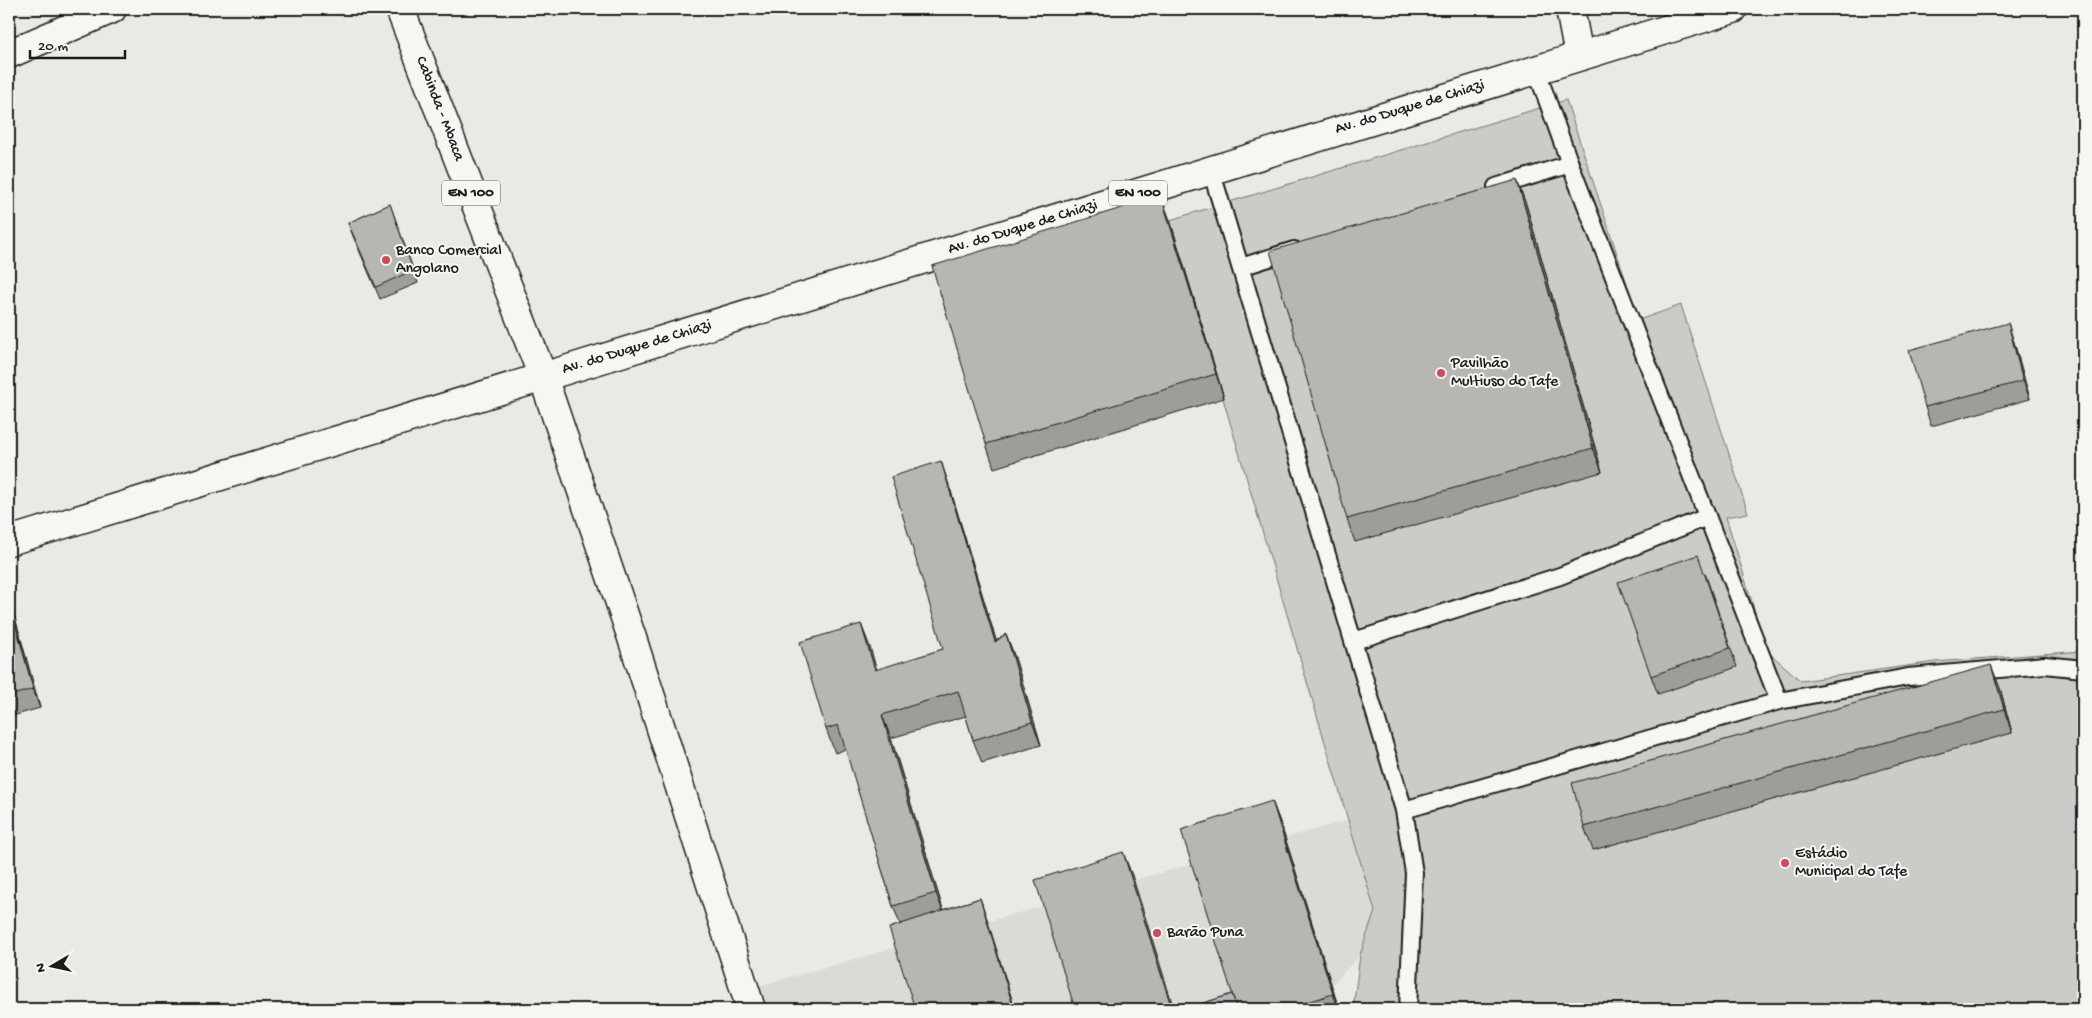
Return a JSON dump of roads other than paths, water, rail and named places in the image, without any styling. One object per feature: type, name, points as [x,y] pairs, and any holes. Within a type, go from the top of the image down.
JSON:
[{"type":"main road","points":[[9,54],[112,9]]},
{"type":"main road","name":"Cabinda - Mbaca","points":[[400,9],[543,377],[632,638],[751,1009]]},
{"type":"main road","points":[[1570,9],[1579,56]]},
{"type":"main road","name":"Av. do Duque de Chiazi","points":[[9,541],[1733,9]]},
{"type":"lane","points":[[1536,69],[1570,164],[1779,700]]},
{"type":"lane","points":[[1486,191],[1570,164]]},
{"type":"lane","points":[[1211,170],[1404,810],[1414,873],[1408,1009]]},
{"type":"lane","points":[[1241,267],[1307,246]]},
{"type":"lane","points":[[1354,641],[1560,576],[1707,517]]},
{"type":"lane","points":[[1404,810],[1779,700],[1908,677],[2045,665],[2083,669]]},
{"type":"place","name":"Banco Comercial Angolano","points":[[386,260]]},
{"type":"place","name":"Pavilhão Multiuso do Tafe","points":[[1441,373]]},
{"type":"place","name":"Estádio Municipal do Tafe","points":[[1785,863]]},
{"type":"place","name":"Barão Puna","points":[[1157,933]]}]
